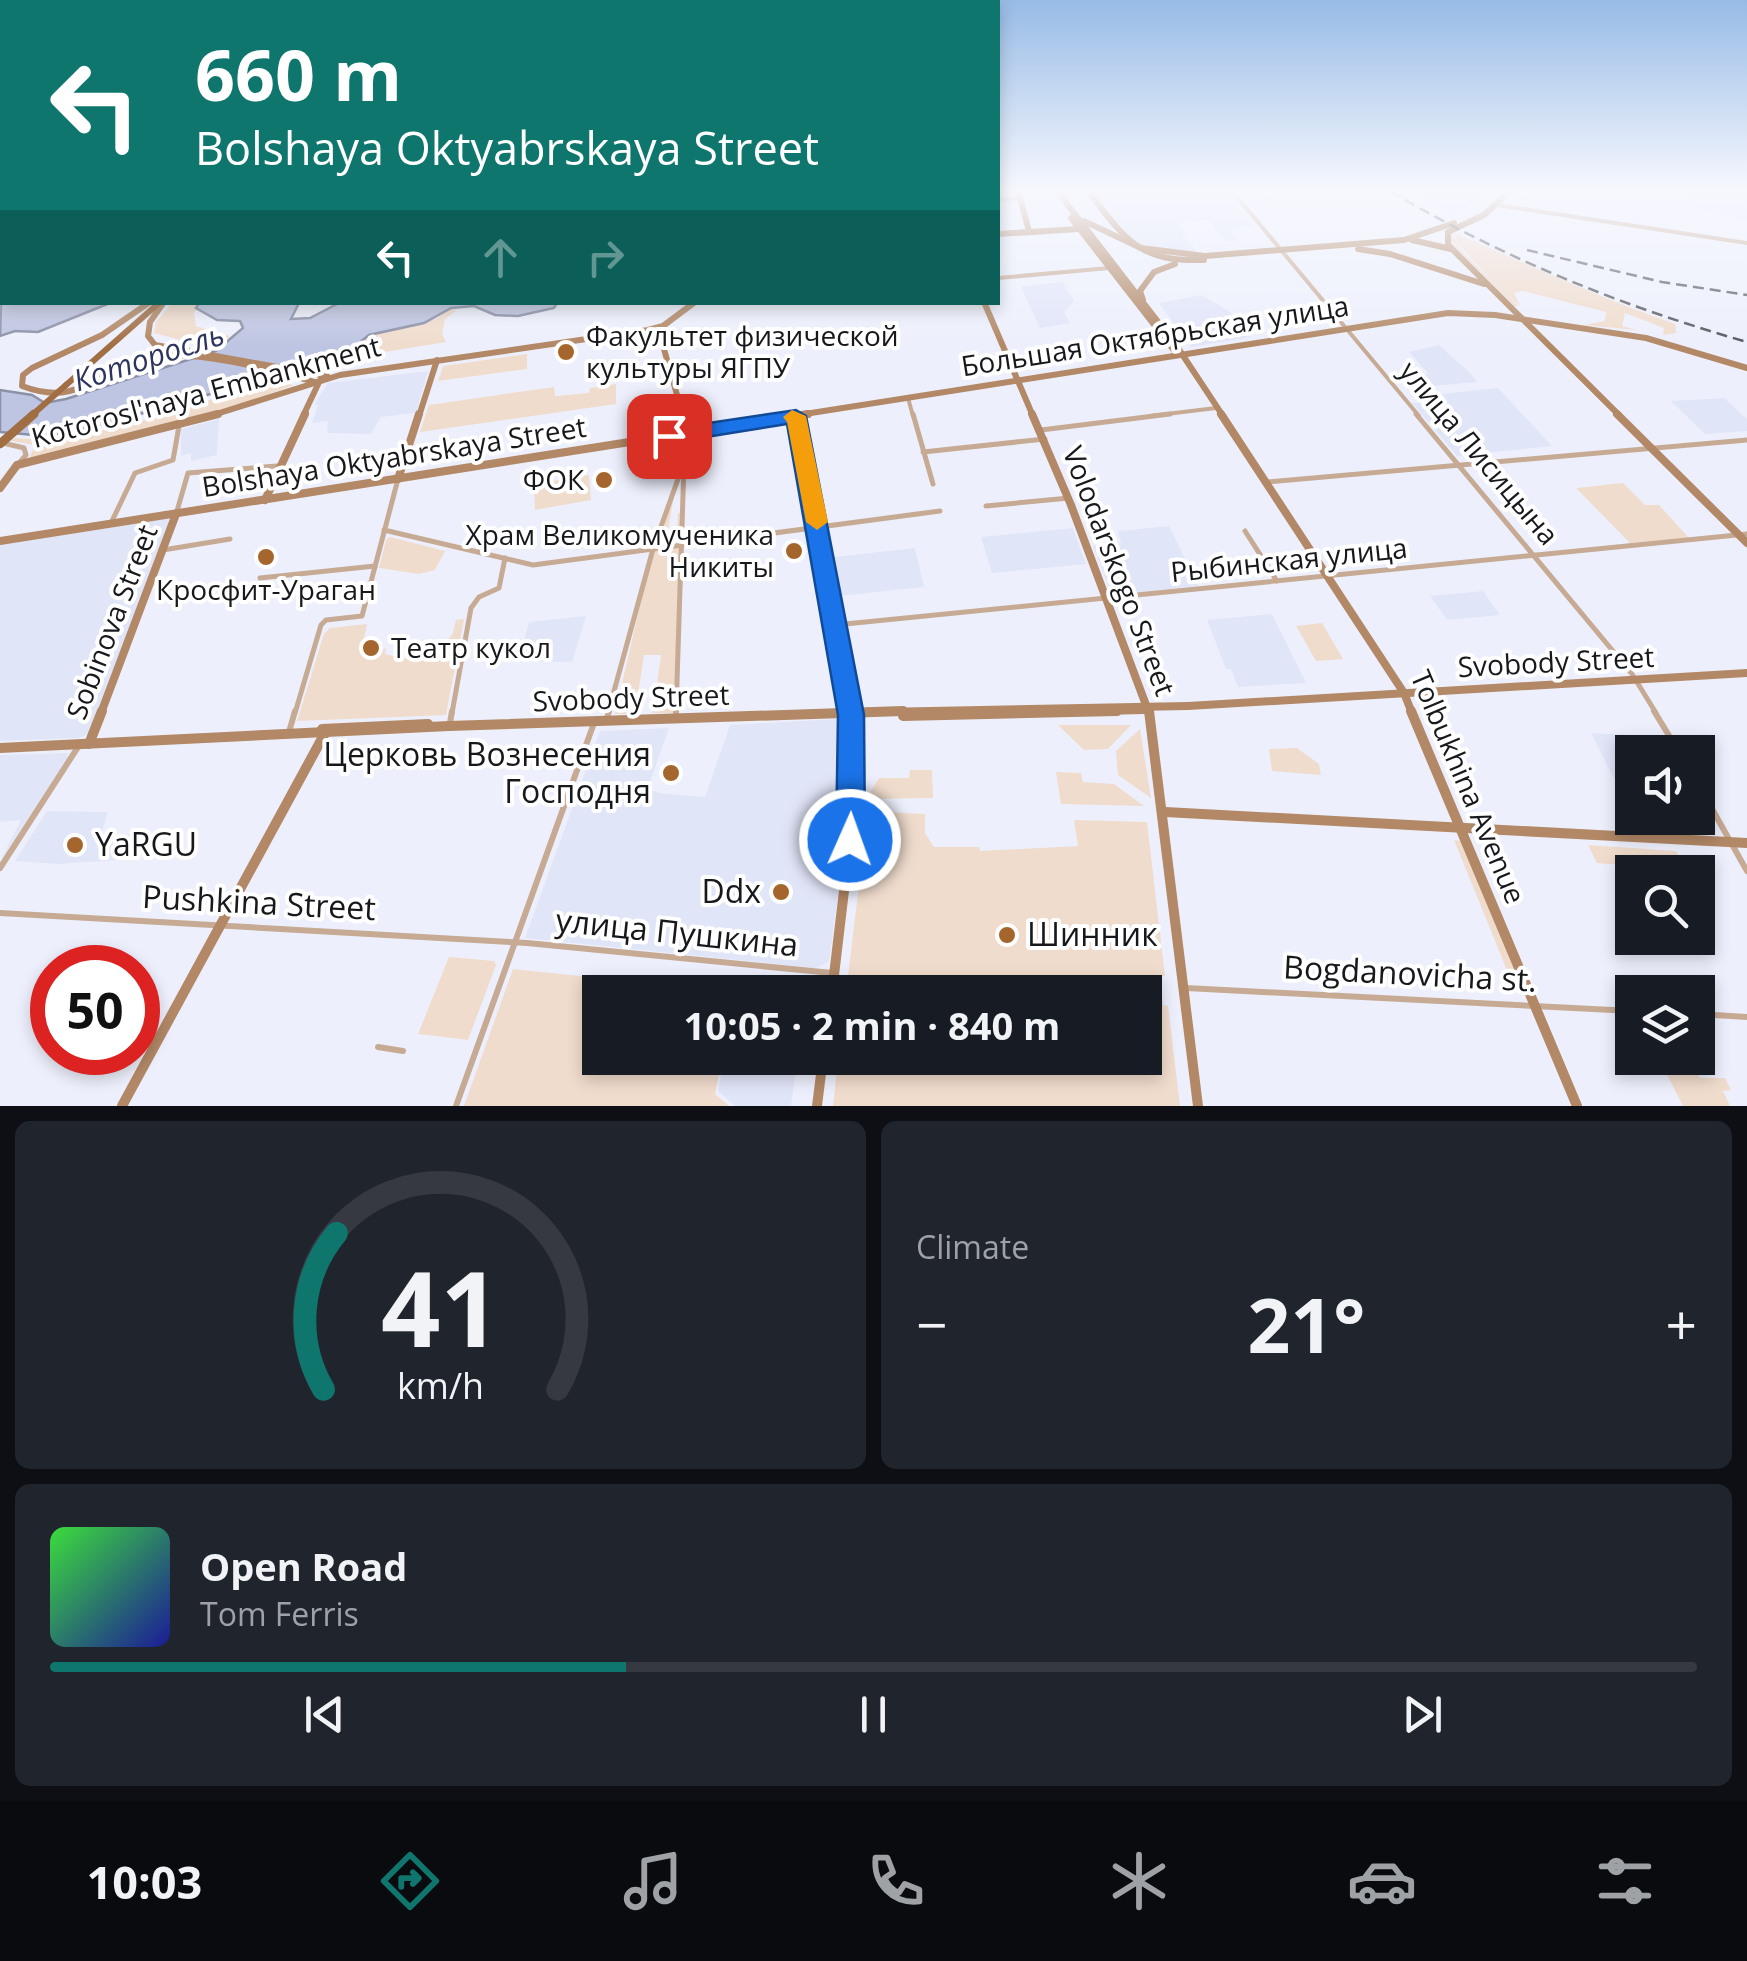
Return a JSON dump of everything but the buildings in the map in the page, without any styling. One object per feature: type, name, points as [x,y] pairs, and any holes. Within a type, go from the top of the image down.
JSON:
[{"type":"main road","name":"Tolbukhina Avenue","points":[[1090,243],[1180,355]]},
{"type":"main road","name":"Tolbukhina Avenue","points":[[1095,243],[1180,355],[1404,694],[1577,1106]]},
{"type":"main road","points":[[1125,243],[1153,260],[1183,262],[1379,243]]},
{"type":"main road","points":[[1384,243],[1380,247],[1390,254]]},
{"type":"main road","points":[[1418,243],[1452,249]]},
{"type":"main road","points":[[1448,243],[1743,534],[1747,543]]},
{"type":"main road","points":[[1144,252],[1202,256],[1357,248],[1390,254],[1492,289]]},
{"type":"main road","points":[[1145,304],[1140,291],[1145,280],[1162,268],[1183,262]]},
{"type":"main road","points":[[1454,274],[1469,275],[1471,269]]},
{"type":"main road","points":[[146,305],[102,335],[32,368],[21,381],[27,389],[73,392],[96,385],[136,361],[163,356],[319,380]]},
{"type":"main road","points":[[63,385],[147,305]]},
{"type":"main road","points":[[0,441],[158,305]]},
{"type":"main road","points":[[160,305],[150,322],[148,336],[155,345],[319,380]]},
{"type":"main road","name":"Kotorosl'naya Embankment","points":[[17,465],[179,426],[334,376],[658,328],[691,305]]},
{"type":"main road","name":"Volodarskogo Street","points":[[985,305],[1043,435],[1148,708],[1165,812],[1198,1106]]},
{"type":"main road","name":"Большая Октябрьская улица","points":[[796,416],[1456,312],[1661,340],[1747,368]]},
{"type":"main road","points":[[658,328],[668,372],[680,400],[685,433]]},
{"type":"main road","points":[[398,478],[437,360]]},
{"type":"main road","points":[[264,500],[319,380]]},
{"type":"main road","points":[[796,416],[851,714],[850,840],[835,973]]},
{"type":"main road","name":"Bolshaya Oktyabrskaya Street","points":[[0,542],[796,416]]},
{"type":"main road","points":[[0,488],[17,465]]},
{"type":"main road","name":"Sobinova Street","points":[[84,745],[176,514]]},
{"type":"main road","name":"Svobody Street","points":[[0,748],[406,726],[1148,708],[1747,673]]},
{"type":"main road","points":[[122,1106],[327,730]]},
{"type":"main road","points":[[1165,812],[1747,843]]},
{"type":"main road","points":[[817,1106],[821,1075]]},
{"type":"street","name":"улица Лисицына","points":[[1273,243],[1536,554],[1636,680],[1669,735]]},
{"type":"street","points":[[1000,278],[1108,268]]},
{"type":"street","points":[[908,398],[933,484]]},
{"type":"street","points":[[923,452],[1216,408]]},
{"type":"street","points":[[110,524],[135,472],[173,460],[179,426]]},
{"type":"street","points":[[676,719],[685,433]]},
{"type":"street","points":[[1265,482],[1747,440]]},
{"type":"street","name":"Kotorosl'naya Embankment","points":[[0,441],[20,446],[26,453],[17,465]]},
{"type":"street","points":[[606,722],[653,549],[686,457]]},
{"type":"street","points":[[176,514],[188,473],[278,466]]},
{"type":"street","points":[[288,734],[321,624],[362,616],[398,478]]},
{"type":"street","points":[[986,506],[1068,498]]},
{"type":"street","points":[[384,530],[533,565],[940,511]]},
{"type":"street","points":[[1245,530],[1278,582]]},
{"type":"street","name":"Рыбинская улица","points":[[835,625],[1743,534]]},
{"type":"street","points":[[163,550],[230,540]]},
{"type":"street","points":[[449,726],[471,608],[479,597],[499,588],[505,558]]},
{"type":"street","points":[[260,578],[374,566]]},
{"type":"street","points":[[456,1106],[594,722]]},
{"type":"street","name":"Sobinova Street","points":[[0,868],[84,745]]},
{"type":"street","points":[[1715,814],[1747,871]]},
{"type":"street","name":"Pushkina Street","points":[[0,913],[514,943]]},
{"type":"street","name":"улица Пушкина","points":[[514,943],[835,973]]},
{"type":"street","name":"Bogdanovicha st.","points":[[1186,988],[1615,1009]]},
{"type":"street","points":[[1715,1015],[1747,1017]]},
{"type":"street","points":[[378,1047],[404,1051]]},
{"type":"shaded area","points":[[1133,243],[1189,243],[1197,251],[1168,251]]},
{"type":"shaded area","points":[[1450,243],[1457,243],[1493,282],[1458,243],[1476,243],[1675,324],[1676,333],[1663,335],[1664,328],[1625,313],[1622,326],[1637,330],[1584,325],[1605,321],[1606,312],[1523,291],[1514,293],[1520,306],[1509,297],[1518,306],[1514,306]]},
{"type":"shaded area","points":[[1062,282],[1074,301],[1064,312],[1070,323],[1040,328],[1021,287]]},
{"type":"shaded area","points":[[1201,295],[1229,311],[1251,337],[1191,347],[1159,303]]},
{"type":"shaded area","points":[[1,305],[105,305],[38,332],[15,331],[0,336]]},
{"type":"shaded area","points":[[170,305],[198,305],[194,313],[196,326],[230,336],[221,345],[208,347],[154,333],[156,322]]},
{"type":"shaded area","points":[[298,305],[291,319],[310,318],[335,305],[556,305],[518,316],[495,315],[474,306],[451,308],[424,323],[369,335],[348,352],[283,366],[221,391],[94,427],[45,436],[0,432],[0,390],[32,395],[45,403],[66,399],[216,351],[243,328],[240,321],[217,320],[196,308]]},
{"type":"shaded area","points":[[451,308],[456,311],[445,319],[442,334],[446,342],[354,357],[311,369],[289,365],[348,352],[369,335],[436,319]]},
{"type":"shaded area","points":[[1439,345],[1477,382],[1433,386],[1423,375],[1428,373],[1409,352]]},
{"type":"shaded area","points":[[527,354],[527,369],[438,381],[443,366]]},
{"type":"shaded area","points":[[428,371],[416,413],[381,417],[371,434],[327,433],[328,421],[312,423],[318,405],[314,405],[328,383]]},
{"type":"shaded area","points":[[268,381],[294,385],[219,412],[29,459],[35,445],[11,441],[108,429]]},
{"type":"shaded area","points":[[616,384],[616,404],[420,432],[429,405],[554,387],[555,396],[589,393],[590,388]]},
{"type":"shaded area","points":[[1498,388],[1552,446],[1457,456],[1412,403],[1445,400],[1442,394]]},
{"type":"shaded area","points":[[1724,398],[1747,419],[1747,431],[1705,434],[1671,401]]},
{"type":"shaded area","points":[[219,419],[217,455],[191,461],[191,453],[181,456],[181,429]]},
{"type":"shaded area","points":[[589,475],[591,500],[535,510],[534,484]]},
{"type":"shaded area","points":[[1623,483],[1645,505],[1659,505],[1689,538],[1630,543],[1576,488]]},
{"type":"shaded area","points":[[675,491],[665,546],[676,545],[678,513],[684,513],[673,713],[653,713],[661,655],[644,655],[635,714],[615,714],[653,549]]},
{"type":"shaded area","points":[[171,518],[89,734],[79,738],[0,741],[0,544]]},
{"type":"shaded area","points":[[1169,526],[1198,586],[1112,595],[1093,546],[1121,543],[1118,531]]},
{"type":"shaded area","points":[[1073,528],[1086,564],[992,573],[981,537]]},
{"type":"shaded area","points":[[390,537],[445,551],[435,570],[419,574],[379,568]]},
{"type":"shaded area","points":[[915,548],[924,587],[840,596],[834,557]]},
{"type":"shaded area","points":[[1483,591],[1500,615],[1447,620],[1430,596]]},
{"type":"shaded area","points":[[1272,614],[1306,683],[1238,687],[1231,669],[1226,669],[1207,620]]},
{"type":"shaded area","points":[[586,616],[572,662],[519,661],[529,622]]},
{"type":"shaded area","points":[[464,619],[446,715],[297,721],[324,634],[330,628],[367,624],[363,644],[366,646],[361,650],[376,653],[386,648],[385,654],[411,660],[431,656],[435,650],[438,655],[453,633],[456,620]]},
{"type":"shaded area","points":[[1322,623],[1343,659],[1316,661],[1296,626]]},
{"type":"shaded area","points":[[837,719],[834,868],[838,872],[838,894],[829,962],[815,968],[525,938],[600,731],[669,728],[648,788],[659,793],[705,797],[730,725]]},
{"type":"shaded area","points":[[1058,725],[1131,725],[1108,749],[1084,750]]},
{"type":"shaded area","points":[[1140,729],[1151,798],[1118,775],[1116,751]]},
{"type":"shaded area","points":[[1591,733],[1632,735],[1615,735],[1613,777]]},
{"type":"shaded area","points":[[1297,748],[1319,764],[1321,775],[1272,771],[1269,749]]},
{"type":"shaded area","points":[[68,753],[0,861],[21,820],[0,822],[0,755]]},
{"type":"shaded area","points":[[910,770],[932,770],[933,798],[866,799],[879,778],[909,778]]},
{"type":"shaded area","points":[[1056,772],[1081,773],[1083,782],[1114,784],[1144,806],[1061,804]]},
{"type":"shaded area","name":"YaRGU","points":[[47,811],[108,812],[101,834],[131,835],[118,860],[58,864],[15,861]]},
{"type":"shaded area","name":"Шинник","points":[[868,811],[925,814],[925,833],[934,847],[979,847],[980,851],[1078,846],[1074,820],[1147,822],[1165,976],[848,975]]},
{"type":"shaded area","points":[[1454,840],[1461,841],[1523,990],[1515,990]]},
{"type":"shaded area","points":[[1588,845],[1676,851],[1678,855],[1615,855],[1615,864],[1597,863]]},
{"type":"shaded area","points":[[449,957],[494,961],[496,965],[468,1040],[418,1034]]},
{"type":"shaded area","points":[[513,969],[582,976],[582,1075],[719,1075],[715,1094],[729,1106],[464,1106]]},
{"type":"shaded area","name":"Шинник","points":[[1162,995],[1163,1005],[1168,1006],[1180,1106],[833,1106],[836,1075],[1162,1075]]},
{"type":"shaded area","points":[[721,1075],[796,1075],[791,1106],[735,1106],[718,1091]]},
{"type":"shaded area","points":[[1667,1075],[1725,1078],[1731,1090],[1723,1091],[1730,1106],[1683,1106]]},
{"type":"railway","points":[[1485,243],[1608,296],[1747,342]]},
{"type":"railway","points":[[1527,250],[1662,282],[1747,295]]},
{"type":"slow traffic","points":[[792,417],[796,416],[817,522]]},
{"type":"place","name":"Факультет физической культуры ЯГПУ","points":[[566,352]]},
{"type":"place","name":"ФОК","points":[[604,480]]},
{"type":"place","name":"Храм Великомученика Никиты","points":[[794,551]]},
{"type":"place","name":"Кросфит-Ураган","points":[[266,557]]},
{"type":"place","name":"Театр кукол","points":[[371,648]]},
{"type":"place","name":"Церковь Вознесения Господня","points":[[671,773]]},
{"type":"place","name":"YaRGU","points":[[75,845]]},
{"type":"place","name":"Ddx","points":[[781,892]]},
{"type":"place","name":"Шинник","points":[[1007,935]]},
{"type":"route","points":[[669,436],[796,416],[851,715],[850,840]]},
{"type":"water label","name":"Которосль","points":[[149,358]]}]
